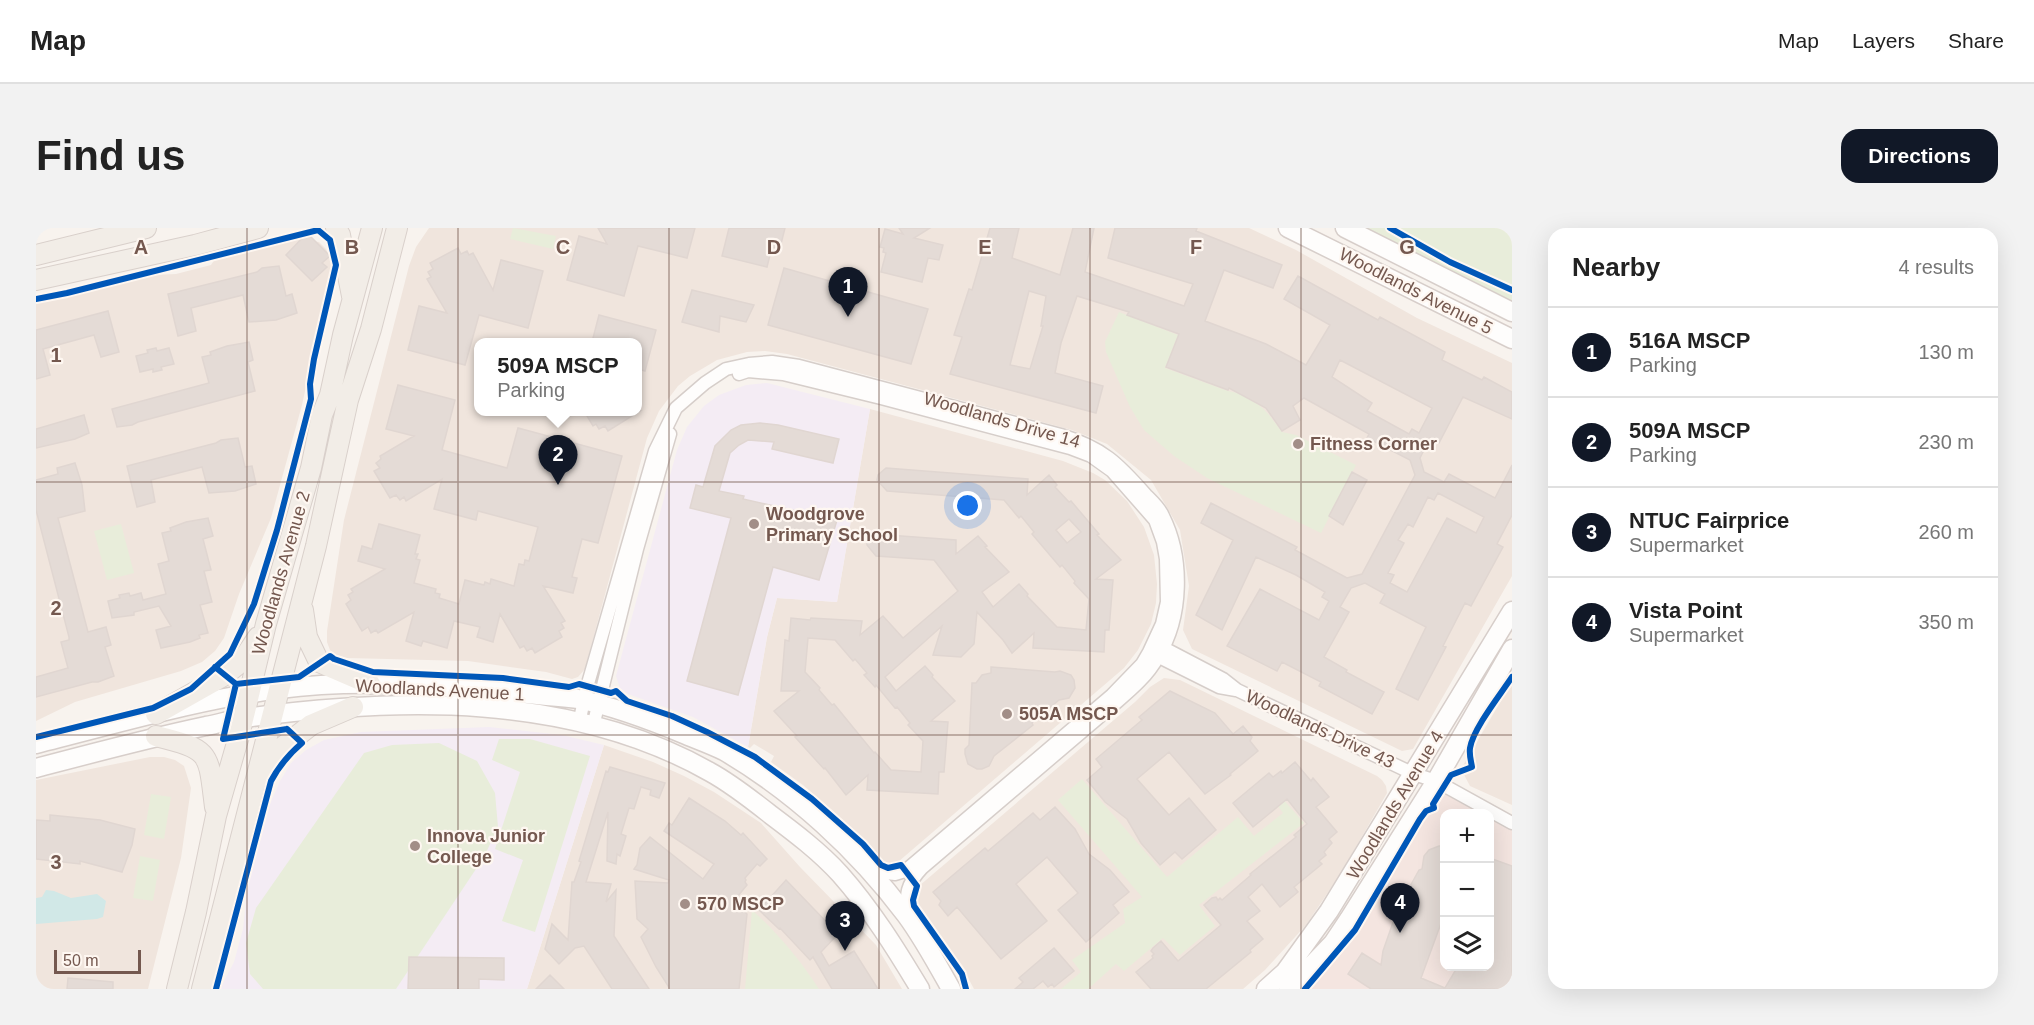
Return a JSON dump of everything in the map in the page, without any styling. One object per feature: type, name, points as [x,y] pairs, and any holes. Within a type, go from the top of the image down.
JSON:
[{"type":"main road","points":[[36,255],[146,228]]},
{"type":"main road","points":[[36,280],[195,245],[258,228]]},
{"type":"main road","points":[[336,228],[340,235],[352,298]]},
{"type":"main road","name":"Woodlands Avenue 2","points":[[177,989],[216,816],[266,624],[311,468],[322,415],[330,395],[352,298],[372,228]]},
{"type":"main road","name":"Woodlands Avenue 2","points":[[202,989],[281,689],[316,546],[348,400],[398,232]]},
{"type":"main road","points":[[301,602],[308,636],[319,663],[370,684]]},
{"type":"main road","points":[[156,714],[225,675],[242,661],[266,624]]},
{"type":"main road","points":[[252,795],[279,750],[311,724],[353,707]]},
{"type":"main road","points":[[156,736],[189,745],[203,753],[207,760],[216,816]]},
{"type":"street","name":"Woodlands Avenue 5","points":[[1288,228],[1512,339]]},
{"type":"street","name":"Woodlands Avenue 5","points":[[1345,228],[1512,312]]},
{"type":"street","name":"Woodlands Drive 14","points":[[586,724],[671,431],[685,407],[707,387],[725,377],[748,371],[783,374],[1070,448],[1091,456],[1112,471],[1130,489],[1155,520],[1159,531],[1166,559],[1167,602],[1156,650],[1148,672],[1118,702],[911,879],[906,894],[907,917]]},
{"type":"street","name":"Woodlands Avenue 4","points":[[1266,989],[1285,972],[1329,911],[1512,611]]},
{"type":"street","name":"Woodlands Avenue 4","points":[[1289,989],[1333,943],[1436,781],[1512,649]]},
{"type":"street","name":"Woodlands Drive 43","points":[[1156,650],[1219,687],[1237,690],[1414,774],[1436,781],[1512,823]]},
{"type":"street","name":"Woodlands Drive 14","points":[[870,871],[887,874],[905,871],[1112,695],[1156,650]]},
{"type":"street","name":"Woodlands Avenue 1","points":[[36,744],[156,714],[281,689],[370,684],[437,687],[591,702],[637,715],[722,750],[766,779],[812,815],[870,871],[907,917],[951,989]]},
{"type":"street","name":"Woodlands Avenue 1","points":[[36,768],[156,736],[243,718],[353,707],[410,704],[465,707],[521,712],[586,724],[658,746],[711,772],[793,832],[838,873],[868,908],[920,989]]},
{"type":"shaded area","points":[[429,228],[1249,228],[1296,250],[1417,318],[1512,363],[1512,576],[1413,749],[1402,751],[1192,649],[1183,630],[1189,586],[1180,530],[1151,480],[1107,444],[1072,430],[787,354],[765,351],[747,352],[717,360],[690,376],[678,386],[659,411],[647,438],[585,669],[578,677],[572,679],[546,672],[468,661],[347,658],[336,655],[330,650],[327,642],[327,631],[344,520],[409,266],[416,247]]},
{"type":"shaded area","points":[[295,239],[319,242],[326,249],[330,258],[331,270],[302,405],[271,518],[239,594],[224,638],[215,651],[202,662],[181,671],[75,702],[36,721],[36,303],[153,275],[176,274],[211,265],[215,259]]},
{"type":"shaded area","name":"Woodgrove Primary School","points":[[767,383],[870,409],[837,602],[777,598],[767,637],[748,747],[693,717],[628,694],[620,688],[616,676],[677,450],[687,427],[704,406],[719,395],[746,385]]},
{"type":"shaded area","points":[[870,409],[1063,461],[1105,480],[1127,501],[1144,527],[1154,555],[1157,584],[1156,603],[1151,624],[1138,650],[1124,668],[898,862],[890,863],[883,861],[833,811],[803,785],[771,762],[774,756],[754,744],[748,747],[767,637],[777,598],[837,602]]},
{"type":"shaded area","points":[[1164,678],[1180,680],[1382,780],[1387,793],[1341,873],[1306,925],[1265,970],[1243,989],[974,989],[965,972],[917,905],[915,898],[919,886],[1150,687]]},
{"type":"shaded area","points":[[1512,682],[1512,805],[1470,786],[1461,769]]},
{"type":"shaded area","name":"Innova Junior College","points":[[489,727],[562,735],[604,745],[527,989],[220,989],[234,962],[243,929],[247,889],[270,804],[291,763],[306,750],[324,740],[361,732]]},
{"type":"shaded area","points":[[604,745],[653,762],[684,776],[714,792],[761,823],[800,867],[876,945],[902,989],[527,989]]},
{"type":"shaded area","points":[[150,757],[164,757],[184,766],[191,788],[181,858],[148,989],[36,989],[36,780]]},
{"type":"shaded area","points":[[1436,782],[1487,809],[1440,809],[1440,971],[1494,971],[1494,813],[1512,822],[1512,989],[1310,989],[1298,981]]},
{"type":"green space","points":[[513,228],[556,236],[553,249],[510,239]]},
{"type":"green space","points":[[1347,228],[1512,228],[1512,311]]},
{"type":"green space","points":[[1119,312],[1178,335],[1165,368],[1253,400],[1266,411],[1282,432],[1296,435],[1356,465],[1321,533],[1207,478],[1174,456],[1144,430],[1130,407],[1106,352],[1105,342]]},
{"type":"green space","points":[[121,524],[134,573],[107,580],[94,531]]},
{"type":"green space","points":[[499,739],[530,739],[590,756],[535,932],[502,921],[523,860],[495,849],[520,772],[492,760]]},
{"type":"green space","points":[[439,743],[477,761],[495,793],[498,827],[484,857],[396,989],[263,989],[250,974],[246,943],[256,908],[364,753],[392,745]]},
{"type":"green space","points":[[1082,779],[1167,877],[1238,817],[1254,836],[1283,813],[1275,802],[1281,797],[1304,823],[1199,905],[1215,926],[1180,955],[1163,938],[1124,971],[1116,964],[1088,989],[1061,989],[1081,972],[1072,960],[1125,923],[1123,909],[1142,897],[1058,800]]},
{"type":"green space","points":[[151,794],[171,797],[164,839],[144,835]]},
{"type":"green space","points":[[140,856],[160,860],[153,901],[133,898]]},
{"type":"green space","points":[[752,910],[788,947],[819,989],[745,989]]},
{"type":"water","points":[[46,890],[71,898],[97,894],[106,901],[103,917],[36,924],[36,898],[42,897]]},
{"type":"building","points":[[598,228],[695,228],[687,258],[638,246],[624,296],[567,280],[579,236],[607,244]]},
{"type":"building","points":[[729,228],[785,228],[781,244],[777,243],[776,248],[772,247],[767,267],[722,256]]},
{"type":"building","points":[[899,228],[930,228],[914,238],[943,245],[939,260],[928,258],[922,282],[881,272],[886,253],[883,252],[884,248],[880,247],[885,229],[903,234]]},
{"type":"building","points":[[990,228],[1019,228],[1012,258],[1060,275],[1073,228],[1094,228],[1085,272],[1184,306],[1193,284],[1108,258],[1115,228],[1197,228],[1196,231],[1282,265],[1273,288],[1224,270],[1205,321],[1266,344],[1306,365],[1330,325],[1284,299],[1298,276],[1378,320],[1380,317],[1445,352],[1442,360],[1482,380],[1484,377],[1512,392],[1512,419],[1463,397],[1439,443],[1430,438],[1420,458],[1424,472],[1444,482],[1449,474],[1495,498],[1512,465],[1512,515],[1497,544],[1503,547],[1471,606],[1465,603],[1443,646],[1446,647],[1418,700],[1396,689],[1426,627],[1380,603],[1385,594],[1365,583],[1351,588],[1340,607],[1349,612],[1324,657],[1347,670],[1346,672],[1384,692],[1372,714],[1319,686],[1321,682],[1282,662],[1277,671],[1227,646],[1260,589],[1319,620],[1329,601],[1322,597],[1325,592],[1296,575],[1256,557],[1222,630],[1196,615],[1233,540],[1201,523],[1211,503],[1297,547],[1295,550],[1347,578],[1362,574],[1415,475],[1410,460],[1367,438],[1369,434],[1304,398],[1293,406],[1300,420],[1282,431],[1266,408],[1229,388],[1228,390],[1166,367],[1179,334],[1127,315],[1129,312],[1077,296],[1061,343],[1055,373],[1103,386],[1096,413],[950,374],[962,337],[954,335],[969,289],[972,290]],"holes":[[[1029,291],[1046,296],[1041,326],[1043,326],[1030,369],[1010,365]],[[1340,360],[1432,408],[1419,433],[1412,429],[1409,434],[1367,411],[1372,403],[1332,377]],[[1438,493],[1484,517],[1476,533],[1447,518],[1407,592],[1390,583],[1394,575],[1388,573],[1404,543],[1398,540],[1408,524],[1413,527],[1428,497],[1434,500]]]},
{"type":"building","points":[[307,233],[330,256],[322,263],[327,267],[312,281],[286,255]]},
{"type":"building","points":[[458,248],[461,254],[467,251],[469,255],[473,253],[493,290],[501,260],[543,271],[528,328],[479,315],[465,365],[408,350],[419,306],[447,313],[427,279],[431,277],[428,272],[433,269],[430,263]]},
{"type":"building","points":[[279,266],[286,296],[292,294],[297,313],[276,320],[249,322],[243,295],[191,308],[196,331],[178,336],[168,294],[257,272],[262,268]]},
{"type":"building","points":[[784,268],[928,309],[911,364],[768,325]]},
{"type":"building","points":[[692,290],[754,305],[746,322],[720,316],[719,332],[682,322]]},
{"type":"building","points":[[108,311],[119,352],[101,357],[94,335],[43,349],[50,375],[36,379],[36,330]]},
{"type":"building","points":[[599,315],[656,330],[645,371],[642,370],[642,338],[593,338]]},
{"type":"building","points":[[249,342],[253,360],[248,362],[255,391],[132,425],[117,427],[112,409],[209,383],[202,357],[227,346]]},
{"type":"building","points":[[156,348],[157,351],[169,348],[174,364],[161,367],[162,370],[153,372],[153,369],[140,372],[136,356]]},
{"type":"building","points":[[398,385],[455,400],[442,450],[507,468],[518,428],[622,456],[598,543],[582,539],[572,577],[577,578],[573,593],[543,586],[565,621],[561,623],[564,628],[559,631],[562,637],[535,653],[532,648],[527,651],[524,646],[520,648],[500,614],[493,642],[477,637],[480,627],[454,621],[447,648],[423,641],[421,646],[406,641],[414,612],[378,633],[376,630],[371,633],[368,627],[362,631],[346,604],[351,600],[348,595],[353,592],[351,589],[385,569],[358,561],[362,546],[372,549],[379,524],[420,535],[415,554],[418,554],[416,559],[420,560],[414,583],[436,589],[435,593],[440,594],[439,598],[459,604],[465,580],[484,585],[485,582],[490,584],[491,579],[514,586],[519,564],[524,565],[525,560],[529,561],[538,527],[478,511],[476,520],[434,509],[442,479],[406,501],[404,497],[400,500],[396,495],[390,498],[374,471],[380,468],[376,463],[381,459],[380,456],[414,436],[386,429]]},
{"type":"building","points":[[84,415],[89,433],[75,439],[36,448],[36,429]]},
{"type":"building","points":[[587,416],[632,416],[608,431],[605,426],[599,429],[596,424],[593,426]]},
{"type":"building","points":[[760,423],[839,439],[833,463],[772,449],[774,442],[748,440],[730,453],[719,491],[744,496],[743,499],[837,520],[819,580],[773,567],[738,695],[687,681],[731,518],[690,508],[696,485],[703,487],[715,446],[731,430],[741,425]]},
{"type":"building","points":[[238,438],[245,467],[252,466],[256,484],[235,491],[209,493],[202,467],[151,480],[155,502],[137,507],[127,466],[221,440]]},
{"type":"building","points":[[75,463],[82,485],[85,511],[58,518],[88,632],[106,627],[111,645],[105,647],[114,676],[36,697],[36,677],[68,668],[61,642],[69,640],[69,637],[36,510],[36,480],[58,474],[57,468]]},
{"type":"building","points":[[886,468],[1028,479],[1027,495],[1049,475],[1057,485],[1055,487],[1069,502],[1071,501],[1099,534],[1097,535],[1121,560],[1096,579],[1113,580],[1109,630],[1105,630],[1104,652],[1033,648],[1034,633],[1012,653],[977,612],[974,644],[961,657],[933,655],[942,626],[885,677],[896,691],[925,666],[933,675],[932,677],[955,701],[931,721],[948,722],[944,772],[939,772],[938,794],[867,790],[868,775],[846,795],[825,768],[795,737],[797,736],[774,711],[799,691],[781,691],[785,640],[789,641],[791,618],[862,621],[860,635],[883,616],[903,638],[958,591],[934,560],[876,556],[867,545],[867,540],[874,534],[956,540],[956,554],[978,536],[987,546],[985,547],[1009,572],[982,592],[993,607],[1019,584],[1028,594],[1027,596],[1057,627],[1086,630],[1089,599],[1062,565],[1060,567],[1032,534],[1034,532],[1021,516],[1019,518],[1004,500],[887,491],[877,480],[878,475]],"holes":[[[1069,519],[1081,532],[1067,543],[1056,530]],[[808,638],[835,640],[867,673],[864,675],[875,687],[876,685],[895,708],[897,707],[910,723],[908,725],[923,741],[921,772],[891,770],[819,690],[820,688],[805,672]]]},
{"type":"building","points":[[1352,472],[1367,480],[1343,525],[1329,516]]},
{"type":"building","points":[[208,518],[213,536],[203,539],[211,570],[204,571],[212,602],[200,605],[208,633],[199,635],[200,638],[190,642],[161,648],[156,630],[171,626],[159,606],[134,612],[134,615],[112,618],[108,601],[120,598],[119,595],[129,593],[130,596],[141,593],[143,600],[166,594],[158,564],[169,561],[162,533],[171,531],[170,528],[186,522]]},
{"type":"building","name":"505A MSCP","points":[[991,667],[1060,671],[1071,675],[1075,688],[1069,698],[1059,700],[1032,723],[1033,725],[994,756],[989,766],[977,769],[968,764],[965,754],[965,749],[969,745],[972,683],[976,683],[982,675],[991,673]]},
{"type":"building","points":[[1170,691],[1215,713],[1233,734],[1243,726],[1252,737],[1250,741],[1258,751],[1205,794],[1169,752],[1137,779],[1169,815],[1189,798],[1216,830],[1182,859],[1175,852],[1160,865],[1141,843],[1127,819],[1105,802],[1087,780],[1102,767],[1096,759],[1142,720],[1139,717]]},
{"type":"building","points":[[1295,762],[1329,797],[1316,807],[1337,832],[1329,839],[1332,843],[1324,852],[1326,855],[1319,861],[1322,864],[1294,887],[1298,892],[1280,907],[1262,884],[1248,897],[1260,911],[1247,921],[1263,939],[1250,950],[1251,952],[1206,989],[1151,989],[1136,972],[1153,958],[1154,954],[1151,951],[1153,948],[1161,941],[1178,961],[1221,925],[1204,905],[1212,898],[1222,900],[1296,837],[1294,835],[1307,824],[1287,799],[1253,827],[1233,803],[1269,773],[1273,777]]},
{"type":"building","points":[[610,767],[665,783],[659,798],[650,795],[651,790],[641,787],[634,809],[629,808],[621,834],[626,836],[620,856],[617,854],[616,864],[607,861],[608,812],[586,882],[611,884],[606,902],[616,890],[614,936],[649,989],[612,989],[584,946],[575,948],[559,964],[545,949],[552,924],[568,940],[572,882],[574,882],[581,862],[579,861],[606,771],[608,772]]},
{"type":"building","name":"570 MSCP","points":[[689,798],[725,821],[741,835],[743,833],[767,859],[760,866],[757,864],[745,878],[747,885],[733,902],[747,914],[739,989],[670,989],[641,937],[648,929],[637,919],[635,881],[668,883],[669,880],[634,869],[640,848],[650,837],[703,879],[714,864],[664,831],[669,823],[672,825]]},
{"type":"building","points":[[1055,807],[1075,829],[1089,854],[1110,870],[1129,892],[1113,905],[1119,913],[1086,942],[1058,910],[1078,893],[1047,857],[1016,884],[1047,921],[1001,959],[957,907],[948,916],[939,905],[941,901],[933,892],[985,848],[988,851],[1033,813],[1040,820]]},
{"type":"building","points":[[50,815],[100,820],[135,829],[122,872],[80,861],[80,864],[36,859],[36,820],[50,821]]},
{"type":"building","points":[[1440,846],[1440,926],[1421,978],[1445,988],[1455,971],[1494,971],[1494,859],[1512,866],[1512,989],[1371,989],[1348,974],[1362,953],[1381,965],[1383,951],[1398,908],[1419,870],[1422,869],[1424,856],[1429,850]]},
{"type":"building","points":[[786,880],[838,934],[821,952],[829,966],[854,951],[878,989],[832,989],[813,957],[810,960],[780,928],[759,910]]},
{"type":"building","points":[[1054,948],[1074,971],[1054,987],[1052,984],[1048,987],[1043,981],[1033,989],[1015,989],[1023,982],[1019,978]]},
{"type":"building","points":[[409,957],[504,958],[504,980],[479,979],[479,989],[408,989]]},
{"type":"building","points":[[550,975],[564,989],[536,989]]},
{"type":"building","points":[[68,978],[113,982],[113,989],[67,989]]},
{"type":"cycle path","points":[[1390,228],[1450,262],[1512,290]]},
{"type":"cycle path","points":[[36,299],[318,230],[330,240]]},
{"type":"cycle path","points":[[36,737],[153,708],[191,689],[230,654],[254,604],[277,530],[311,399],[310,384],[314,359],[336,265],[330,240]]},
{"type":"cycle path","points":[[215,667],[236,684],[299,677],[330,656],[373,672],[503,678],[569,687],[579,684],[611,693],[616,691],[627,701],[672,716],[755,757],[812,799],[863,844],[881,865],[888,868],[901,865],[917,886],[913,900],[914,906],[962,974],[966,989]]},
{"type":"cycle path","points":[[1305,989],[1355,930],[1420,819],[1426,811],[1434,808],[1433,804],[1451,775],[1472,767],[1470,758],[1472,740],[1481,722],[1512,677]]},
{"type":"cycle path","points":[[236,684],[223,739],[287,729]]},
{"type":"cycle path","points":[[216,989],[271,781],[277,770],[302,743],[287,729]]},
{"type":"place","name":"516A MSCP","points":[[848,317]]},
{"type":"place","name":"Fitness Corner","points":[[1298,444]]},
{"type":"place","name":"509A MSCP","points":[[558,485]]},
{"type":"place","name":"Woodgrove Primary School","points":[[754,524]]},
{"type":"place","name":"505A MSCP","points":[[1007,714]]},
{"type":"place","name":"Innova Junior College","points":[[415,846]]},
{"type":"place","name":"570 MSCP","points":[[685,904]]},
{"type":"place","name":"Vista Point","points":[[1400,933]]},
{"type":"place","name":"NTUC Fairprice","points":[[845,951]]}]
